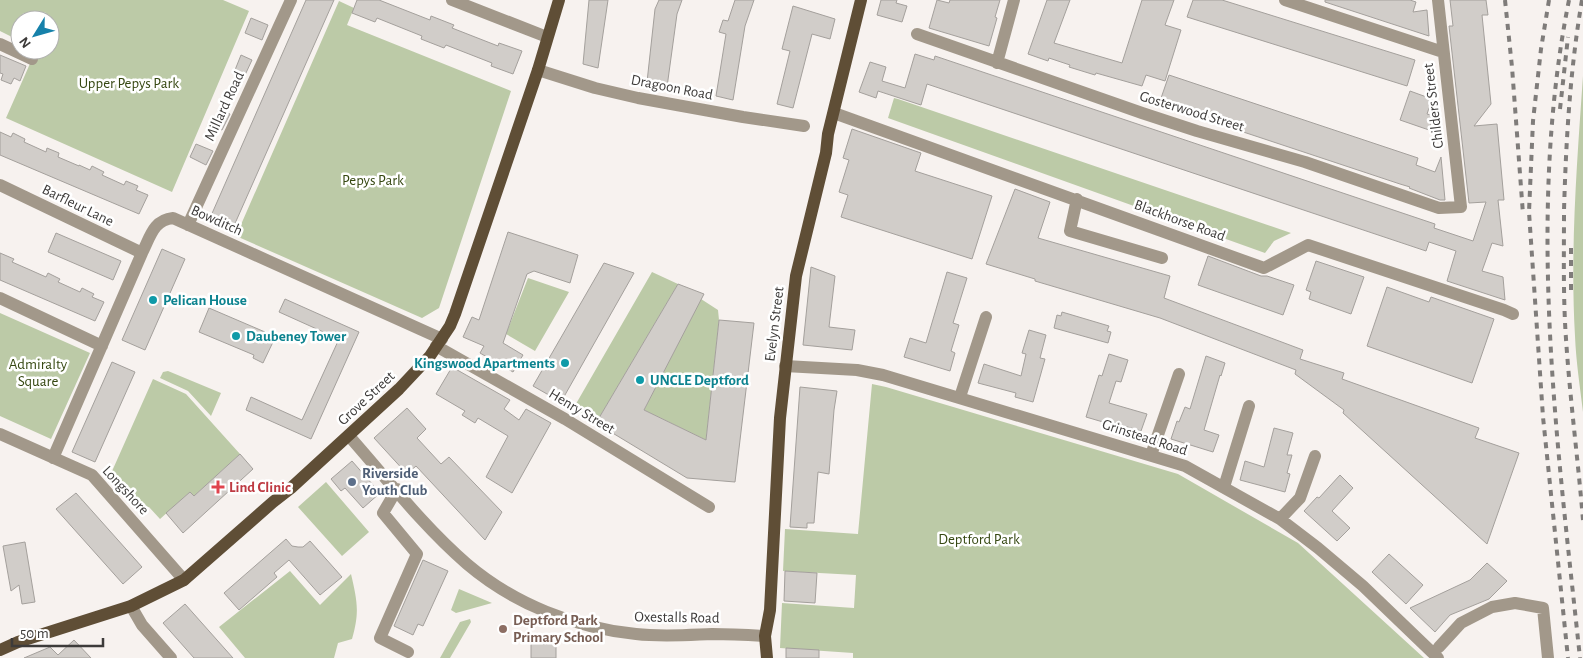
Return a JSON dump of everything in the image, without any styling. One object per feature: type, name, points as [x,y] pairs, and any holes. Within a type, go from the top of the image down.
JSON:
[{"type":"main road","name":"Grove Street","points":[[0,650],[18,642],[131,606],[184,580],[349,436],[422,366],[439,343],[455,314],[538,70],[559,0]]},
{"type":"main road","name":"Evelyn Street","points":[[767,658],[765,636],[770,610],[780,418],[798,265],[861,0]]},
{"type":"street","name":"Millard Road","points":[[188,225],[291,0]]},
{"type":"street","points":[[452,0],[547,37]]},
{"type":"street","points":[[997,63],[1014,0]]},
{"type":"street","points":[[1285,0],[1443,52]]},
{"type":"street","name":"Childers Street","points":[[1438,0],[1461,207]]},
{"type":"street","name":"Gosterwood Street","points":[[917,34],[1197,131],[1305,162],[1439,208],[1461,207]]},
{"type":"street","name":"Dragoon Road","points":[[538,70],[595,88],[638,98],[804,126]]},
{"type":"street","name":"Blackhorse Road","points":[[834,113],[1264,268],[1308,246],[1513,314]]},
{"type":"street","name":"Barfleur Lane","points":[[0,185],[142,253]]},
{"type":"street","points":[[1077,199],[1070,231],[1162,258]]},
{"type":"street","name":"Bowditch","points":[[53,458],[142,253],[155,227],[164,219],[173,218],[439,343]]},
{"type":"street","points":[[0,298],[102,346]]},
{"type":"street","points":[[960,397],[986,317]]},
{"type":"street","name":"Henry Street","points":[[439,343],[709,506]]},
{"type":"street","name":"Grinstead Road","points":[[785,366],[857,370],[883,375],[1185,466],[1280,519],[1318,548],[1438,652]]},
{"type":"street","points":[[1151,455],[1179,374]]},
{"type":"street","points":[[1224,487],[1249,406]]},
{"type":"street","name":"Longshore","points":[[0,434],[92,475],[184,580]]},
{"type":"street","name":"Oxestalls Road","points":[[349,436],[431,528],[468,564],[490,581],[512,594],[563,618],[585,625],[616,631],[653,636],[729,634],[765,636]]},
{"type":"street","points":[[1280,519],[1300,498],[1315,456]]},
{"type":"street","points":[[396,489],[383,513],[417,554],[380,638],[408,652]]},
{"type":"street","points":[[1438,652],[1461,623],[1492,607],[1515,603],[1543,608],[1548,658]]},
{"type":"street","points":[[131,606],[142,625],[171,658]]},
{"type":"green space","name":"Upper Pepys Park","points":[[0,0],[223,0],[249,11],[172,192],[6,118],[32,60],[60,60],[60,10],[10,10],[10,36],[0,31]]},
{"type":"green space","name":"Pepys Park","points":[[339,1],[354,8],[347,25],[511,91],[439,308],[422,318],[236,236]]},
{"type":"green space","points":[[1583,76],[1583,412],[1578,374],[1573,271]]},
{"type":"green space","points":[[894,98],[1291,233],[1274,241],[1265,253],[888,118]]},
{"type":"green space","points":[[652,272],[678,284],[596,423],[573,409]]},
{"type":"green space","points":[[528,278],[569,292],[535,351],[506,334]]},
{"type":"green space","points":[[701,299],[718,310],[719,320],[706,440],[644,410]]},
{"type":"green space","name":"Admiralty Square","points":[[0,313],[90,353],[51,439],[0,416]]},
{"type":"green space","points":[[168,371],[221,393],[211,416],[188,391],[160,378],[163,372]]},
{"type":"green space","points":[[153,379],[186,394],[240,454],[194,496],[190,492],[160,519],[149,507],[137,509],[109,478]]},
{"type":"green space","name":"Deptford Park","points":[[872,384],[1178,474],[1298,543],[1424,658],[853,658],[853,653],[780,648],[782,603],[854,608],[856,575],[783,571],[785,529],[858,534]]},
{"type":"green space","points":[[326,482],[369,532],[342,556],[298,507]]},
{"type":"green space","points":[[290,571],[320,605],[351,574],[357,606],[352,639],[338,643],[334,658],[245,658],[219,627]]},
{"type":"green space","points":[[459,589],[492,603],[456,613],[451,610]]},
{"type":"green space","points":[[470,619],[471,622],[450,658],[440,658],[460,622]]},
{"type":"building","points":[[306,0],[334,0],[233,228],[210,218]]},
{"type":"building","points":[[357,0],[379,0],[430,20],[431,16],[454,25],[452,28],[498,46],[499,43],[522,51],[513,74],[491,66],[492,63],[446,45],[444,48],[421,39],[422,36],[377,18],[375,22],[352,13]]},
{"type":"building","points":[[589,0],[608,0],[598,68],[583,64]]},
{"type":"building","points":[[659,0],[682,0],[677,14],[667,87],[647,82],[655,9]]},
{"type":"building","points":[[735,0],[754,0],[745,26],[733,100],[716,96],[726,34],[719,32],[723,20],[728,21]]},
{"type":"building","points":[[881,0],[897,0],[896,3],[907,6],[902,22],[877,15]]},
{"type":"building","points":[[937,0],[949,3],[950,0],[1000,0],[989,46],[929,28]]},
{"type":"building","points":[[1047,0],[1070,0],[1054,43],[1122,63],[1142,0],[1174,0],[1165,25],[1181,30],[1165,81],[1146,75],[1142,86],[1096,73],[1095,75],[1069,67],[1070,65],[1049,58],[1048,61],[1028,54]]},
{"type":"building","points":[[1193,0],[1222,0],[1415,60],[1407,86],[1187,17]]},
{"type":"building","points":[[1325,0],[1410,0],[1416,2],[1413,12],[1427,10],[1429,36],[1325,2]]},
{"type":"building","points":[[1450,0],[1486,0],[1488,15],[1482,15],[1491,104],[1474,126],[1497,124],[1504,200],[1498,200],[1503,246],[1492,243],[1482,271],[1503,277],[1505,300],[1447,281],[1456,251],[1429,242],[1426,251],[927,84],[921,105],[878,91],[876,98],[859,92],[870,62],[886,67],[882,81],[905,88],[915,54],[934,60],[935,56],[1435,224],[1434,228],[1473,241],[1486,202],[1469,203],[1449,26],[1453,26]]},
{"type":"building","points":[[793,6],[835,19],[830,39],[812,34],[793,108],[777,104],[790,51],[782,49]]},
{"type":"building","points":[[251,18],[268,25],[262,40],[245,33]]},
{"type":"building","points":[[0,55],[26,66],[20,81],[14,78],[11,84],[1,80],[3,74],[0,73]]},
{"type":"building","points":[[241,55],[252,60],[245,75],[235,70]]},
{"type":"building","points":[[1169,75],[1418,158],[1416,165],[1435,172],[1441,157],[1445,200],[1440,200],[1410,187],[1159,104]]},
{"type":"building","points":[[1410,91],[1432,99],[1427,114],[1434,116],[1429,130],[1400,120]]},
{"type":"building","points":[[219,109],[230,114],[222,130],[212,126]]},
{"type":"building","points":[[852,129],[921,153],[915,171],[992,196],[972,259],[841,217],[848,195],[839,192],[849,160],[843,158]]},
{"type":"building","points":[[0,132],[11,137],[13,133],[25,139],[24,142],[46,152],[47,148],[59,153],[58,157],[79,166],[90,170],[92,166],[104,172],[102,175],[124,185],[126,181],[138,186],[136,190],[148,195],[139,214],[0,155]]},
{"type":"building","points":[[196,144],[213,151],[206,165],[190,157]]},
{"type":"building","points":[[1015,189],[1050,202],[1038,238],[1170,276],[1164,298],[1303,350],[1300,359],[1344,373],[1342,379],[1479,428],[1475,438],[1519,453],[1487,544],[1343,413],[1344,410],[1295,374],[1296,370],[1160,318],[1035,281],[1035,279],[986,264]]},
{"type":"building","points":[[508,232],[578,255],[570,283],[534,271],[527,274],[503,343],[523,355],[513,372],[480,353],[484,346],[463,337],[472,317],[479,320]]},
{"type":"building","points":[[56,233],[121,261],[113,280],[48,252]]},
{"type":"building","name":"Pelican House","points":[[162,249],[185,259],[145,350],[122,340]]},
{"type":"building","points":[[0,253],[14,259],[12,262],[46,277],[48,273],[60,279],[58,282],[80,292],[82,288],[94,294],[92,297],[104,302],[95,321],[0,280]]},
{"type":"building","points":[[1208,256],[1261,276],[1267,276],[1294,285],[1283,315],[1198,285]]},
{"type":"building","points":[[1316,261],[1364,277],[1351,314],[1309,299],[1311,292],[1306,290]]},
{"type":"building","points":[[604,263],[634,273],[561,402],[533,386]]},
{"type":"building","points":[[811,267],[835,276],[829,327],[855,330],[852,350],[803,345]]},
{"type":"building","points":[[947,272],[967,278],[953,323],[959,325],[951,351],[955,353],[950,371],[904,357],[910,338],[926,343]]},
{"type":"building","name":"UNCLE Deptford","points":[[678,284],[704,294],[644,410],[706,440],[719,320],[754,323],[735,482],[687,478],[596,423]]},
{"type":"building","points":[[1387,287],[1429,302],[1431,297],[1494,319],[1472,383],[1367,346]]},
{"type":"building","points":[[285,299],[359,332],[311,439],[246,410],[251,397],[302,420],[339,339],[279,312]]},
{"type":"building","name":"Daubeney Tower","points":[[209,308],[265,332],[262,338],[273,342],[263,363],[253,358],[254,355],[199,332]]},
{"type":"building","points":[[1062,312],[1109,326],[1107,331],[1111,332],[1108,343],[1054,328],[1057,315],[1061,316]]},
{"type":"building","points":[[1029,330],[1046,335],[1040,358],[1045,359],[1033,402],[1015,397],[1016,393],[978,383],[984,364],[1021,376],[1026,354],[1022,353]]},
{"type":"building","points":[[1109,354],[1128,360],[1121,382],[1116,381],[1109,403],[1147,414],[1141,431],[1104,420],[1103,422],[1086,417],[1099,375],[1102,376]]},
{"type":"building","points":[[1206,356],[1225,363],[1204,430],[1219,435],[1213,452],[1171,439],[1177,421],[1179,422],[1185,407],[1190,409]]},
{"type":"building","points":[[112,362],[135,372],[95,462],[72,452]]},
{"type":"building","points":[[452,367],[510,400],[504,409],[519,420],[526,409],[551,423],[512,493],[486,477],[508,436],[478,418],[475,423],[462,415],[465,411],[436,394]]},
{"type":"building","points":[[800,387],[837,391],[829,474],[818,472],[814,523],[807,523],[807,528],[790,527]]},
{"type":"building","points":[[407,408],[426,429],[417,438],[441,464],[449,457],[502,512],[485,540],[416,466],[407,474],[374,438]]},
{"type":"building","points":[[1274,428],[1293,433],[1287,455],[1292,455],[1287,473],[1290,474],[1285,492],[1240,480],[1245,461],[1264,467]]},
{"type":"building","points":[[240,454],[253,469],[183,533],[166,513],[190,492],[194,496]]},
{"type":"building","name":"Riverside Youth Club","points":[[352,461],[380,493],[363,508],[345,488],[341,491],[331,479]]},
{"type":"building","points":[[1340,475],[1353,488],[1332,511],[1350,528],[1337,541],[1304,511]]},
{"type":"building","points":[[76,493],[142,567],[123,584],[56,509]]},
{"type":"building","points":[[286,539],[292,546],[298,547],[303,547],[310,541],[342,577],[320,595],[289,560],[274,573],[277,577],[239,610],[224,593]]},
{"type":"building","points":[[25,542],[35,602],[22,604],[19,585],[11,591],[3,546]]},
{"type":"building","points":[[1389,554],[1423,585],[1406,604],[1372,572]]},
{"type":"building","points":[[423,560],[448,571],[423,626],[418,624],[413,635],[394,626]]},
{"type":"building","points":[[1487,563],[1507,581],[1489,599],[1450,615],[1435,632],[1410,608],[1470,580]]},
{"type":"building","points":[[785,571],[817,573],[815,603],[784,601]]},
{"type":"building","points":[[185,604],[233,658],[194,658],[163,623]]},
{"type":"building","points":[[531,638],[556,639],[556,658],[531,658]]},
{"type":"building","points":[[74,640],[91,658],[24,658],[50,647],[58,655]]},
{"type":"building","points":[[786,648],[819,650],[819,658],[786,658]]},
{"type":"railway","points":[[1505,0],[1523,214]]},
{"type":"railway","points":[[1549,0],[1541,49],[1533,121],[1529,212],[1543,417],[1568,658]]},
{"type":"railway","points":[[1569,0],[1556,81],[1549,163],[1548,246],[1555,412],[1580,658]]},
{"type":"railway","points":[[1582,0],[1574,53],[1567,131],[1564,211],[1564,307],[1583,520]]},
{"type":"railway","points":[[1560,109],[1568,37]]},
{"type":"railway","points":[[1571,248],[1571,296]]},
{"type":"place","name":"Pelican House","points":[[153,300]]},
{"type":"place","name":"Daubeney Tower","points":[[236,336]]},
{"type":"place","name":"Kingswood Apartments","points":[[565,363]]},
{"type":"place","name":"UNCLE Deptford","points":[[640,380]]},
{"type":"place","name":"Riverside Youth Club","points":[[352,482]]},
{"type":"place","name":"Lind Clinic","points":[[218,487]]},
{"type":"place","name":"Deptford Park Primary School","points":[[503,629]]}]
